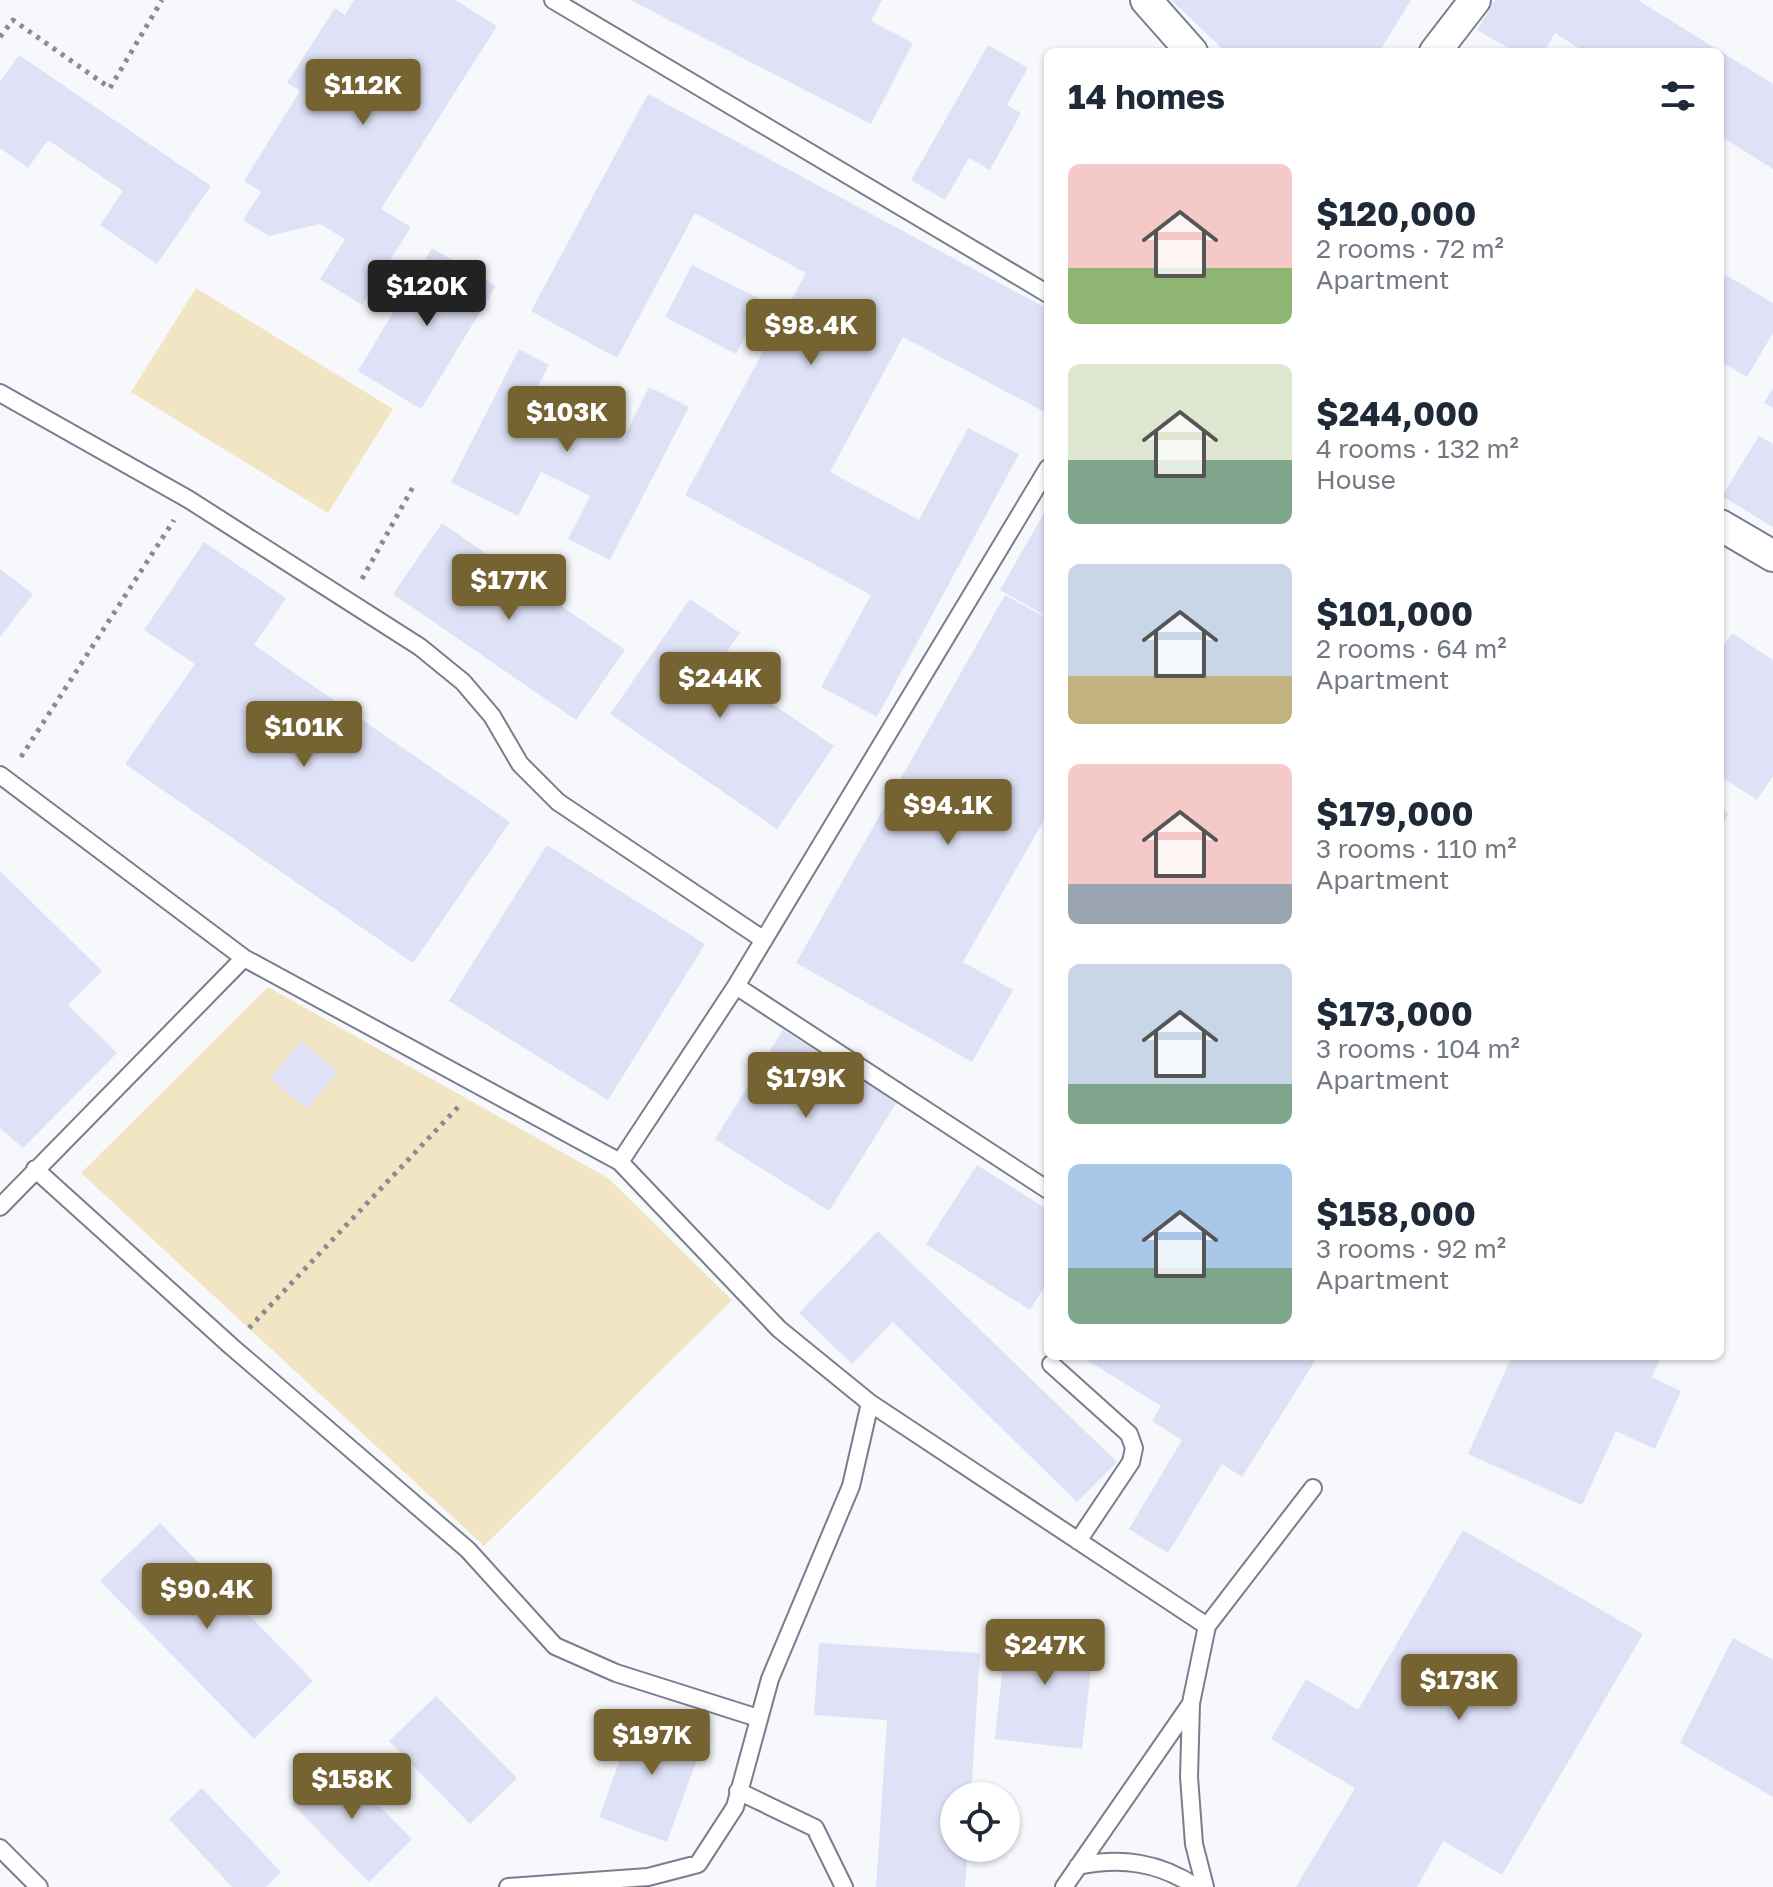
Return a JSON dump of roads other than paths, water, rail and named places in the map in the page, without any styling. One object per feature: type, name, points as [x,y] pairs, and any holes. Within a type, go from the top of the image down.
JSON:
[{"type":"street","points":[[1146,0],[1188,48]]},
{"type":"street","points":[[1438,48],[1475,0]]},
{"type":"street","points":[[1724,536],[1773,556]]},
{"type":"lane","points":[[553,0],[1044,292]]},
{"type":"lane","points":[[0,393],[188,499],[420,647],[463,682],[492,716],[520,764],[558,802],[764,940]]},
{"type":"lane","points":[[620,1162],[736,986],[1044,475]]},
{"type":"lane","points":[[3,777],[244,958],[620,1162],[779,1329],[870,1403],[1207,1626]]},
{"type":"lane","points":[[0,1207],[244,958]]},
{"type":"lane","points":[[736,986],[1044,1187]]},
{"type":"lane","points":[[35,1169],[232,1347],[468,1550],[555,1646],[616,1673],[758,1718]]},
{"type":"lane","points":[[1051,1364],[1129,1434],[1134,1448],[1131,1462],[1078,1541]]},
{"type":"lane","points":[[508,1887],[648,1877],[698,1864],[735,1807],[770,1679],[851,1486],[870,1403]]},
{"type":"lane","points":[[1205,1887],[1194,1844],[1191,1703],[1207,1626],[1313,1488]]},
{"type":"lane","points":[[1064,1887],[1191,1703]]},
{"type":"lane","points":[[738,1791],[815,1828],[844,1887]]},
{"type":"lane","points":[[0,1848],[39,1887]]},
{"type":"lane","points":[[1078,1866],[1126,1860],[1173,1873],[1196,1887]]}]
